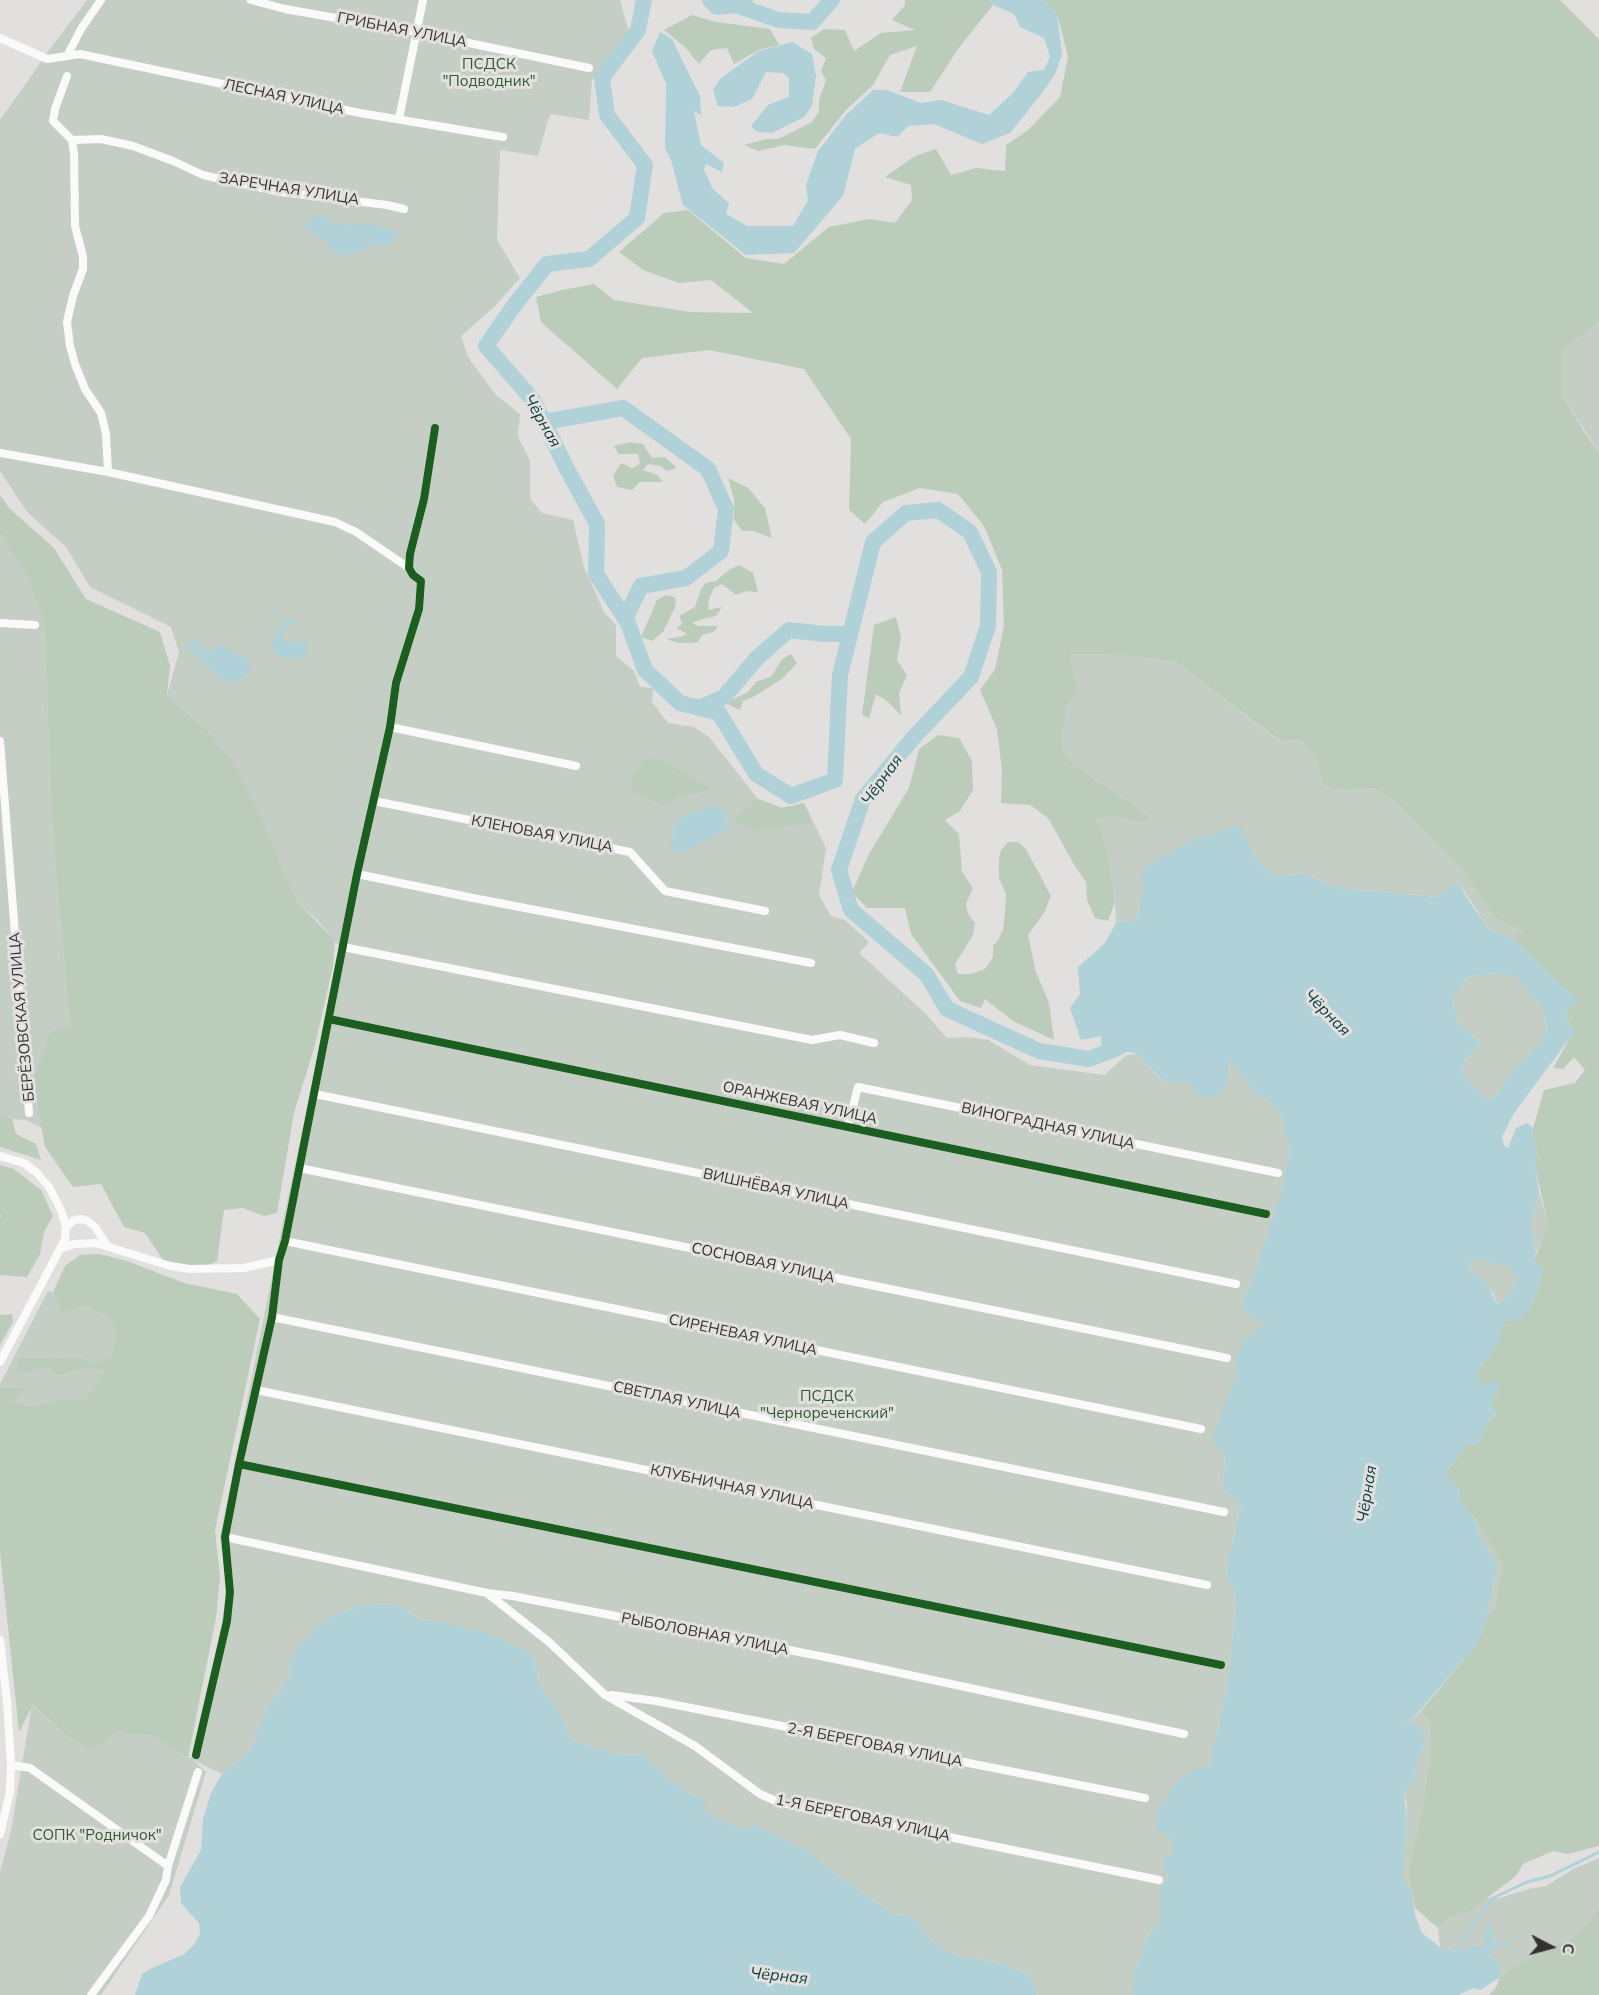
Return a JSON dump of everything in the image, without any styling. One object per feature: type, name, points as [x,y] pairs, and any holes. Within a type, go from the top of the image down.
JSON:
[{"type":"street","points":[[67,56],[81,28],[101,0]]},
{"type":"street","name":"ГРИБНАЯ УЛИЦА","points":[[250,0],[285,9],[416,32],[589,68]]},
{"type":"street","points":[[399,119],[423,0]]},
{"type":"street","name":"ЛЕСНАЯ УЛИЦА","points":[[0,38],[47,59],[80,54],[360,113],[503,137]]},
{"type":"street","points":[[67,76],[55,109],[54,121],[72,140],[75,225],[83,269],[67,322],[75,364],[85,389],[101,413],[106,434],[108,472]]},
{"type":"street","name":"ЗАРЕЧНАЯ УЛИЦА","points":[[72,140],[101,139],[133,147],[173,161],[203,175],[225,180],[299,194],[387,205],[404,210]]},
{"type":"street","points":[[409,568],[413,538],[424,499],[435,428]]},
{"type":"street","points":[[0,453],[108,472],[335,522],[356,532],[409,568],[413,575],[421,581],[419,609],[396,683],[390,727],[357,873],[315,1094],[285,1241],[279,1260],[272,1317],[225,1537],[230,1592],[227,1621],[196,1755]]},
{"type":"street","points":[[0,622],[35,625]]},
{"type":"street","points":[[390,727],[576,766]]},
{"type":"street","name":"БЕРЁЗОВСКАЯ УЛИЦА","points":[[0,741],[29,1113]]},
{"type":"street","name":"КЛЕНОВАЯ УЛИЦА","points":[[374,801],[630,852],[665,891],[765,911]]},
{"type":"street","points":[[357,873],[473,898],[811,963]]},
{"type":"street","points":[[343,947],[813,1040],[840,1035],[874,1043]]},
{"type":"street","name":"ОРАНЖЕВАЯ УЛИЦА","points":[[329,1019],[1266,1214]]},
{"type":"street","name":"ВИНОГРАДНАЯ УЛИЦА","points":[[848,1126],[858,1087],[1278,1173]]},
{"type":"street","name":"ВИШНЁВАЯ УЛИЦА","points":[[315,1094],[1236,1284]]},
{"type":"street","points":[[0,1156],[24,1163],[37,1173],[49,1187],[61,1210],[66,1227],[65,1239],[0,1362]]},
{"type":"street","name":"СОСНОВАЯ УЛИЦА","points":[[299,1168],[1227,1358]]},
{"type":"street","points":[[66,1227],[74,1220],[88,1221],[96,1228],[107,1246]]},
{"type":"street","name":"СИРЕНЕВАЯ УЛИЦА","points":[[285,1241],[1201,1429]]},
{"type":"street","points":[[60,1249],[87,1242],[170,1266],[190,1269],[244,1268],[279,1260]]},
{"type":"street","name":"СВЕТЛАЯ УЛИЦА","points":[[272,1317],[1224,1512]]},
{"type":"street","name":"КЛУБНИЧНАЯ УЛИЦА","points":[[256,1390],[1208,1585]]},
{"type":"street","points":[[239,1464],[1221,1665]]},
{"type":"street","name":"РЫБОЛОВНАЯ УЛИЦА","points":[[225,1537],[487,1593],[513,1596],[836,1659],[1184,1734]]},
{"type":"street","name":"1-Я БЕРЕГОВАЯ УЛИЦА","points":[[487,1593],[549,1642],[605,1695],[695,1746],[760,1794],[778,1802],[1159,1880]]},
{"type":"street","points":[[0,1640],[11,1765],[10,1792],[0,1834]]},
{"type":"street","name":"2-Я БЕРЕГОВАЯ УЛИЦА","points":[[605,1695],[656,1701],[1145,1798]]},
{"type":"street","points":[[11,1765],[30,1768],[168,1866]]},
{"type":"street","points":[[91,1995],[149,1916],[166,1880],[168,1866],[198,1772]]},
{"type":"green space","name":"ПСДСК \"Чернореченский\"","points":[[87,0],[620,0],[629,32],[592,80],[589,120],[550,114],[538,156],[500,150],[497,240],[520,278],[495,306],[461,336],[468,357],[496,395],[520,414],[518,436],[530,461],[530,499],[542,513],[573,520],[584,567],[604,612],[616,625],[616,656],[634,671],[640,687],[653,688],[652,702],[668,723],[694,727],[709,737],[758,799],[782,808],[804,803],[826,848],[819,895],[831,916],[845,920],[869,942],[859,953],[925,1013],[947,1038],[968,1037],[988,1040],[1030,1065],[1104,1075],[1127,1055],[1138,1054],[1161,1081],[1227,1081],[1230,1058],[1254,1092],[1280,1110],[1290,1150],[1282,1188],[1252,1281],[1242,1300],[1266,1324],[1230,1389],[1223,1490],[1241,1503],[1226,1572],[1236,1598],[1229,1679],[1209,1767],[1172,1839],[1171,1854],[1163,1858],[1168,1878],[1160,1889],[1160,1922],[1149,1934],[1135,1971],[1132,1995],[1038,1995],[1027,1973],[994,1962],[961,1957],[936,1946],[916,1919],[892,1913],[834,1873],[811,1853],[744,1831],[705,1813],[704,1798],[692,1795],[666,1778],[644,1755],[613,1754],[571,1740],[559,1711],[540,1686],[533,1654],[441,1622],[419,1619],[398,1605],[366,1604],[328,1618],[290,1661],[289,1679],[269,1704],[249,1752],[222,1774],[193,1760],[206,1772],[169,1895],[101,1995],[0,1995],[0,1872],[11,1831],[32,1705],[67,1736],[117,1714],[191,1758],[219,1640],[225,1603],[225,1574],[220,1537],[283,1221],[341,948],[295,899],[267,831],[208,731],[167,695],[179,652],[171,627],[90,587],[66,547],[27,512],[0,471],[0,120]]},
{"type":"green space","points":[[905,0],[990,0],[993,5],[958,49],[930,92],[900,92],[917,46],[890,55],[873,85],[845,111],[815,149],[784,145],[758,151],[744,145],[766,139],[778,139],[812,122],[819,111],[819,100],[826,80],[821,71],[826,58],[814,49],[811,38],[824,29],[845,30],[854,51],[881,33],[915,30],[892,20],[905,5]]},
{"type":"green space","points":[[1042,0],[1560,0],[1599,39],[1599,321],[1563,350],[1562,395],[1599,453],[1599,1846],[1568,1854],[1553,1851],[1523,1864],[1516,1876],[1470,1911],[1449,1918],[1438,1928],[1415,1908],[1408,1872],[1429,1763],[1428,1720],[1421,1711],[1479,1641],[1486,1618],[1495,1606],[1502,1564],[1474,1517],[1459,1500],[1458,1487],[1451,1483],[1445,1472],[1455,1462],[1465,1445],[1477,1444],[1487,1424],[1496,1413],[1492,1407],[1492,1399],[1499,1391],[1480,1385],[1477,1377],[1481,1366],[1489,1358],[1502,1322],[1531,1307],[1543,1270],[1534,1261],[1548,1224],[1535,1167],[1537,1148],[1532,1136],[1544,1090],[1575,1083],[1585,1070],[1574,1057],[1563,1069],[1553,1068],[1574,1031],[1569,1025],[1566,1008],[1573,995],[1514,939],[1516,934],[1527,931],[1495,918],[1465,873],[1395,801],[1374,788],[1350,790],[1325,787],[1314,754],[1300,740],[1280,741],[1176,662],[1122,655],[1070,654],[1078,691],[1068,705],[1062,732],[1063,750],[1074,765],[1151,817],[1142,823],[1115,816],[1096,819],[1107,847],[1115,902],[1108,921],[1095,918],[1087,900],[1086,882],[1048,818],[1030,805],[1001,803],[1002,770],[997,729],[980,690],[995,669],[1004,626],[1002,570],[984,526],[958,494],[920,488],[883,502],[865,524],[849,510],[851,439],[804,369],[709,350],[642,358],[617,389],[541,322],[536,297],[594,284],[614,300],[690,312],[753,313],[711,280],[679,283],[643,270],[619,252],[664,213],[688,210],[746,258],[784,264],[829,227],[869,219],[895,223],[912,200],[911,185],[885,177],[915,156],[936,149],[951,175],[976,168],[1005,171],[1006,145],[1028,130],[1060,97],[1068,57],[1057,13]]},
{"type":"green space","points":[[692,15],[716,22],[770,29],[779,45],[759,50],[734,64],[727,48],[711,50],[699,64],[685,47],[664,30]]},
{"type":"green space","points":[[1599,321],[1599,453],[1562,395],[1562,350]]},
{"type":"green space","points":[[629,442],[643,444],[652,458],[665,457],[677,468],[667,471],[660,466],[648,464],[643,470],[657,475],[663,482],[640,482],[632,490],[617,487],[613,476],[621,463],[632,468],[640,464],[638,454],[618,454],[614,446]]},
{"type":"green space","points":[[728,478],[748,488],[765,508],[772,538],[754,531],[742,531],[734,520],[734,499]]},
{"type":"green space","points":[[0,495],[10,509],[54,548],[86,599],[160,632],[170,666],[167,695],[208,731],[237,769],[267,831],[295,899],[335,941],[333,966],[315,1045],[294,1113],[277,1213],[264,1216],[243,1208],[224,1210],[217,1261],[209,1265],[184,1265],[163,1260],[145,1233],[124,1227],[101,1184],[73,1187],[45,1147],[33,1080],[51,1031],[70,1027],[53,840],[44,623],[28,579],[0,533]]},
{"type":"green space","points":[[0,533],[28,579],[44,623],[53,840],[70,1028],[33,1080],[42,1128],[26,1120],[12,1119],[0,1112]]},
{"type":"green space","points":[[739,565],[753,573],[758,592],[747,591],[736,595],[722,584],[714,588],[709,599],[708,610],[722,607],[716,616],[692,623],[698,626],[718,626],[714,632],[702,635],[698,642],[678,643],[666,639],[687,634],[677,628],[682,623],[679,616],[695,607],[701,589],[706,583],[716,581]]},
{"type":"green space","points":[[666,595],[675,597],[676,605],[663,632],[652,641],[641,637],[657,600]]},
{"type":"green space","points":[[896,617],[901,637],[897,660],[907,675],[899,693],[901,715],[876,694],[869,718],[862,715],[874,625]]},
{"type":"green space","points":[[791,654],[797,663],[782,679],[743,701],[740,710],[725,703],[748,692],[757,681],[771,677],[782,659]]},
{"type":"green space","points":[[1070,654],[1122,655],[1176,662],[1279,741],[1300,740],[1314,754],[1326,787],[1350,790],[1374,788],[1395,801],[1465,873],[1495,918],[1529,931],[1517,934],[1514,939],[1489,930],[1458,881],[1437,897],[1339,888],[1301,873],[1276,878],[1252,854],[1144,890],[1136,920],[1116,923],[1107,847],[1095,818],[1115,816],[1142,823],[1151,817],[1074,765],[1063,750],[1062,732],[1068,705],[1078,691]]},
{"type":"green space","points":[[938,735],[959,738],[972,761],[973,790],[960,811],[945,820],[959,834],[962,872],[973,888],[966,904],[968,914],[975,923],[973,935],[955,964],[958,974],[971,974],[985,969],[993,957],[993,945],[1003,930],[1005,913],[1006,894],[999,878],[999,859],[1001,850],[1008,842],[1018,842],[1026,849],[1051,896],[1045,911],[1028,935],[1036,972],[1049,1003],[1054,1040],[1013,1021],[985,999],[981,1008],[960,1001],[911,934],[905,908],[867,908],[852,892],[869,854],[909,788],[919,749]]},
{"type":"green space","points":[[647,756],[663,761],[711,788],[698,794],[678,796],[667,806],[632,793],[632,776]]},
{"type":"green space","points":[[758,799],[782,808],[804,803],[813,823],[753,831],[734,820]]},
{"type":"green space","points":[[1493,973],[1515,975],[1542,1005],[1547,1029],[1539,1047],[1519,1064],[1497,1096],[1487,1100],[1463,1075],[1463,1062],[1481,1043],[1459,1024],[1451,998],[1468,977]]},
{"type":"green space","points":[[0,1112],[12,1119],[16,1134],[36,1144],[41,1160],[0,1147]]},
{"type":"green space","points":[[0,1165],[14,1169],[41,1190],[53,1216],[44,1232],[40,1254],[27,1277],[0,1275],[0,1217],[2,1216],[0,1215]]},
{"type":"green space","points":[[1539,1191],[1548,1224],[1536,1252],[1530,1227]]},
{"type":"green space","points":[[99,1254],[127,1261],[184,1283],[237,1294],[260,1319],[215,1530],[220,1577],[216,1618],[188,1758],[149,1734],[130,1734],[117,1730],[93,1750],[67,1736],[33,1705],[19,1732],[0,1552],[0,1388],[24,1388],[22,1393],[10,1402],[30,1406],[61,1400],[87,1399],[104,1370],[82,1369],[58,1376],[48,1367],[24,1374],[16,1369],[20,1358],[79,1357],[95,1363],[112,1356],[116,1335],[109,1316],[82,1306],[61,1314],[53,1292],[65,1266],[80,1255]]},
{"type":"green space","points":[[1473,1258],[1510,1267],[1518,1278],[1511,1294],[1497,1304],[1494,1294],[1469,1273],[1469,1266]]},
{"type":"green space","points":[[48,1291],[53,1292],[61,1314],[82,1306],[109,1316],[116,1335],[112,1356],[95,1363],[79,1357],[20,1358],[24,1374],[48,1367],[58,1376],[82,1369],[104,1370],[87,1400],[61,1400],[30,1406],[9,1402],[20,1388],[0,1388],[0,1384]]},
{"type":"green space","points":[[12,1314],[13,1322],[0,1345],[0,1315]]},
{"type":"green space","points":[[1474,1517],[1502,1564],[1495,1606],[1486,1618],[1498,1566],[1478,1534]]},
{"type":"green space","points":[[1421,1711],[1428,1720],[1429,1763],[1408,1872],[1412,1893],[1402,1879],[1407,1805],[1404,1792],[1418,1778],[1415,1769],[1426,1739],[1397,1719],[1411,1721]]},
{"type":"green space","points":[[1599,1858],[1599,1907],[1577,1936],[1548,1948],[1499,1978],[1499,1963],[1489,1956],[1492,1949],[1509,1944],[1513,1937],[1504,1942],[1492,1942],[1491,1923],[1483,1947],[1476,1945],[1457,1952],[1440,1947],[1438,1928],[1449,1918],[1470,1911],[1485,1898],[1500,1898],[1546,1886],[1575,1868]]},
{"type":"green space","points":[[1599,1907],[1599,1995],[1489,1995],[1497,1986],[1499,1978],[1521,1963],[1577,1936]]},
{"type":"water","points":[[990,0],[1042,0],[1057,13],[1062,54],[1056,72],[1010,133],[982,144],[934,124],[908,126],[897,137],[879,133],[855,149],[843,196],[794,253],[746,255],[683,205],[671,160],[665,148],[666,84],[652,51],[660,32],[672,39],[700,96],[701,115],[694,111],[701,145],[724,163],[722,172],[706,164],[704,170],[713,189],[729,203],[726,214],[747,226],[793,226],[808,200],[806,185],[818,151],[847,114],[873,90],[887,90],[921,103],[941,100],[989,115],[1013,93],[1028,72],[1044,70],[1050,57],[1044,38],[1020,27],[1014,14],[993,5]]},
{"type":"water","points":[[792,42],[812,54],[816,75],[812,106],[804,117],[772,133],[757,132],[751,126],[768,105],[789,97],[789,78],[783,73],[766,72],[752,99],[734,107],[718,106],[713,90],[721,78],[759,51]]},
{"type":"water","points":[[314,216],[322,216],[331,222],[348,225],[372,224],[393,230],[398,235],[389,245],[374,245],[348,255],[336,255],[322,238],[310,233],[304,225]]},
{"type":"water","points":[[285,620],[296,621],[295,625],[287,626],[282,640],[306,643],[305,657],[301,660],[280,657],[271,648]]},
{"type":"water","points":[[195,639],[208,652],[223,646],[248,659],[250,671],[236,682],[220,678],[186,646]]},
{"type":"water","points":[[718,805],[726,817],[728,829],[684,852],[673,852],[670,845],[674,835],[673,828],[678,820],[693,812]]},
{"type":"water","points":[[1240,825],[1252,854],[1276,878],[1301,873],[1339,888],[1437,897],[1458,881],[1489,930],[1514,939],[1573,995],[1578,1003],[1566,1009],[1569,1025],[1575,1031],[1514,1113],[1502,1137],[1504,1145],[1508,1148],[1516,1128],[1527,1123],[1533,1128],[1532,1136],[1537,1148],[1535,1167],[1539,1191],[1530,1227],[1536,1252],[1534,1261],[1543,1270],[1531,1307],[1517,1321],[1502,1322],[1502,1336],[1489,1358],[1481,1366],[1477,1377],[1480,1385],[1499,1380],[1499,1391],[1492,1399],[1492,1407],[1496,1412],[1477,1444],[1465,1445],[1455,1462],[1445,1472],[1451,1483],[1458,1487],[1459,1500],[1474,1517],[1478,1534],[1498,1566],[1486,1618],[1479,1641],[1411,1721],[1400,1720],[1420,1728],[1426,1739],[1415,1769],[1418,1778],[1404,1792],[1407,1822],[1402,1878],[1412,1893],[1415,1915],[1422,1933],[1440,1947],[1457,1952],[1476,1945],[1483,1947],[1484,1932],[1492,1922],[1493,1942],[1504,1942],[1513,1936],[1509,1944],[1492,1949],[1489,1956],[1499,1963],[1499,1978],[1480,1990],[1473,1988],[1459,1995],[1132,1995],[1135,1971],[1149,1934],[1160,1922],[1160,1889],[1168,1878],[1163,1858],[1171,1854],[1172,1839],[1157,1831],[1156,1814],[1174,1784],[1193,1769],[1209,1767],[1229,1679],[1236,1598],[1226,1572],[1241,1503],[1223,1490],[1225,1454],[1212,1441],[1230,1389],[1237,1376],[1234,1363],[1244,1341],[1265,1324],[1247,1314],[1242,1300],[1252,1281],[1282,1188],[1290,1150],[1280,1110],[1254,1092],[1230,1059],[1227,1081],[1218,1097],[1198,1096],[1193,1084],[1162,1081],[1138,1054],[1101,1045],[1101,1036],[1081,1040],[1070,1008],[1080,994],[1078,967],[1105,943],[1116,923],[1136,920],[1144,890],[1142,869],[1186,843]],"holes":[[[1493,973],[1515,976],[1542,1005],[1547,1029],[1539,1047],[1519,1064],[1497,1096],[1487,1100],[1463,1075],[1463,1062],[1481,1043],[1459,1024],[1451,998],[1468,977]],[[1473,1258],[1510,1268],[1518,1278],[1511,1294],[1497,1304],[1484,1279],[1469,1273],[1469,1266]]]},
{"type":"water","points":[[366,1604],[398,1605],[419,1619],[484,1632],[533,1654],[540,1686],[559,1711],[571,1740],[613,1754],[644,1755],[667,1778],[692,1795],[705,1798],[706,1813],[744,1831],[753,1824],[811,1853],[834,1873],[892,1913],[916,1919],[936,1946],[961,1957],[994,1962],[1027,1973],[1038,1995],[135,1995],[142,1974],[183,1955],[193,1946],[200,1934],[199,1923],[181,1903],[180,1887],[201,1850],[203,1819],[211,1793],[222,1774],[249,1752],[269,1704],[289,1679],[290,1661],[302,1642],[328,1618]]},
{"type":"waterway","name":"Чёрная","points":[[644,0],[638,30],[602,78],[607,115],[645,165],[637,218],[589,259],[547,264],[486,346],[533,400],[597,524],[596,574],[628,623],[645,670],[680,703],[719,713],[756,774],[791,796],[835,780],[840,675],[873,542],[906,513],[938,510],[970,532],[989,572],[988,626],[971,677],[913,738],[863,799],[839,870],[851,910],[926,974],[947,1009],[1039,1051],[1089,1059],[1118,1048],[1136,1037]]},
{"type":"waterway","name":"Чёрная","points":[[710,0],[717,7],[736,5],[745,0]]},
{"type":"waterway","points":[[736,5],[778,20],[812,22],[832,0]]},
{"type":"waterway","points":[[544,422],[623,408],[708,469],[726,509],[721,551],[686,578],[641,586],[625,619]]},
{"type":"waterway","points":[[699,708],[724,697],[757,658],[789,630],[850,634]]},
{"type":"waterway","points":[[1457,1952],[1462,1939],[1493,1898],[1527,1882],[1550,1876],[1599,1852]]},
{"type":"cycle path","points":[[196,1755],[227,1621],[230,1592],[225,1537],[239,1464],[272,1317],[279,1260],[285,1241],[357,874],[390,727],[396,683],[419,609],[421,581],[413,575],[409,568],[410,554],[424,499],[435,428]]},
{"type":"cycle path","points":[[329,1019],[1266,1214]]},
{"type":"cycle path","points":[[239,1464],[1221,1665]]},
{"type":"park label","name":"ПСДСК \"Подводник\"","points":[[489,72]]},
{"type":"park label","name":"СОПК \"Родничок\"","points":[[97,1835]]}]
